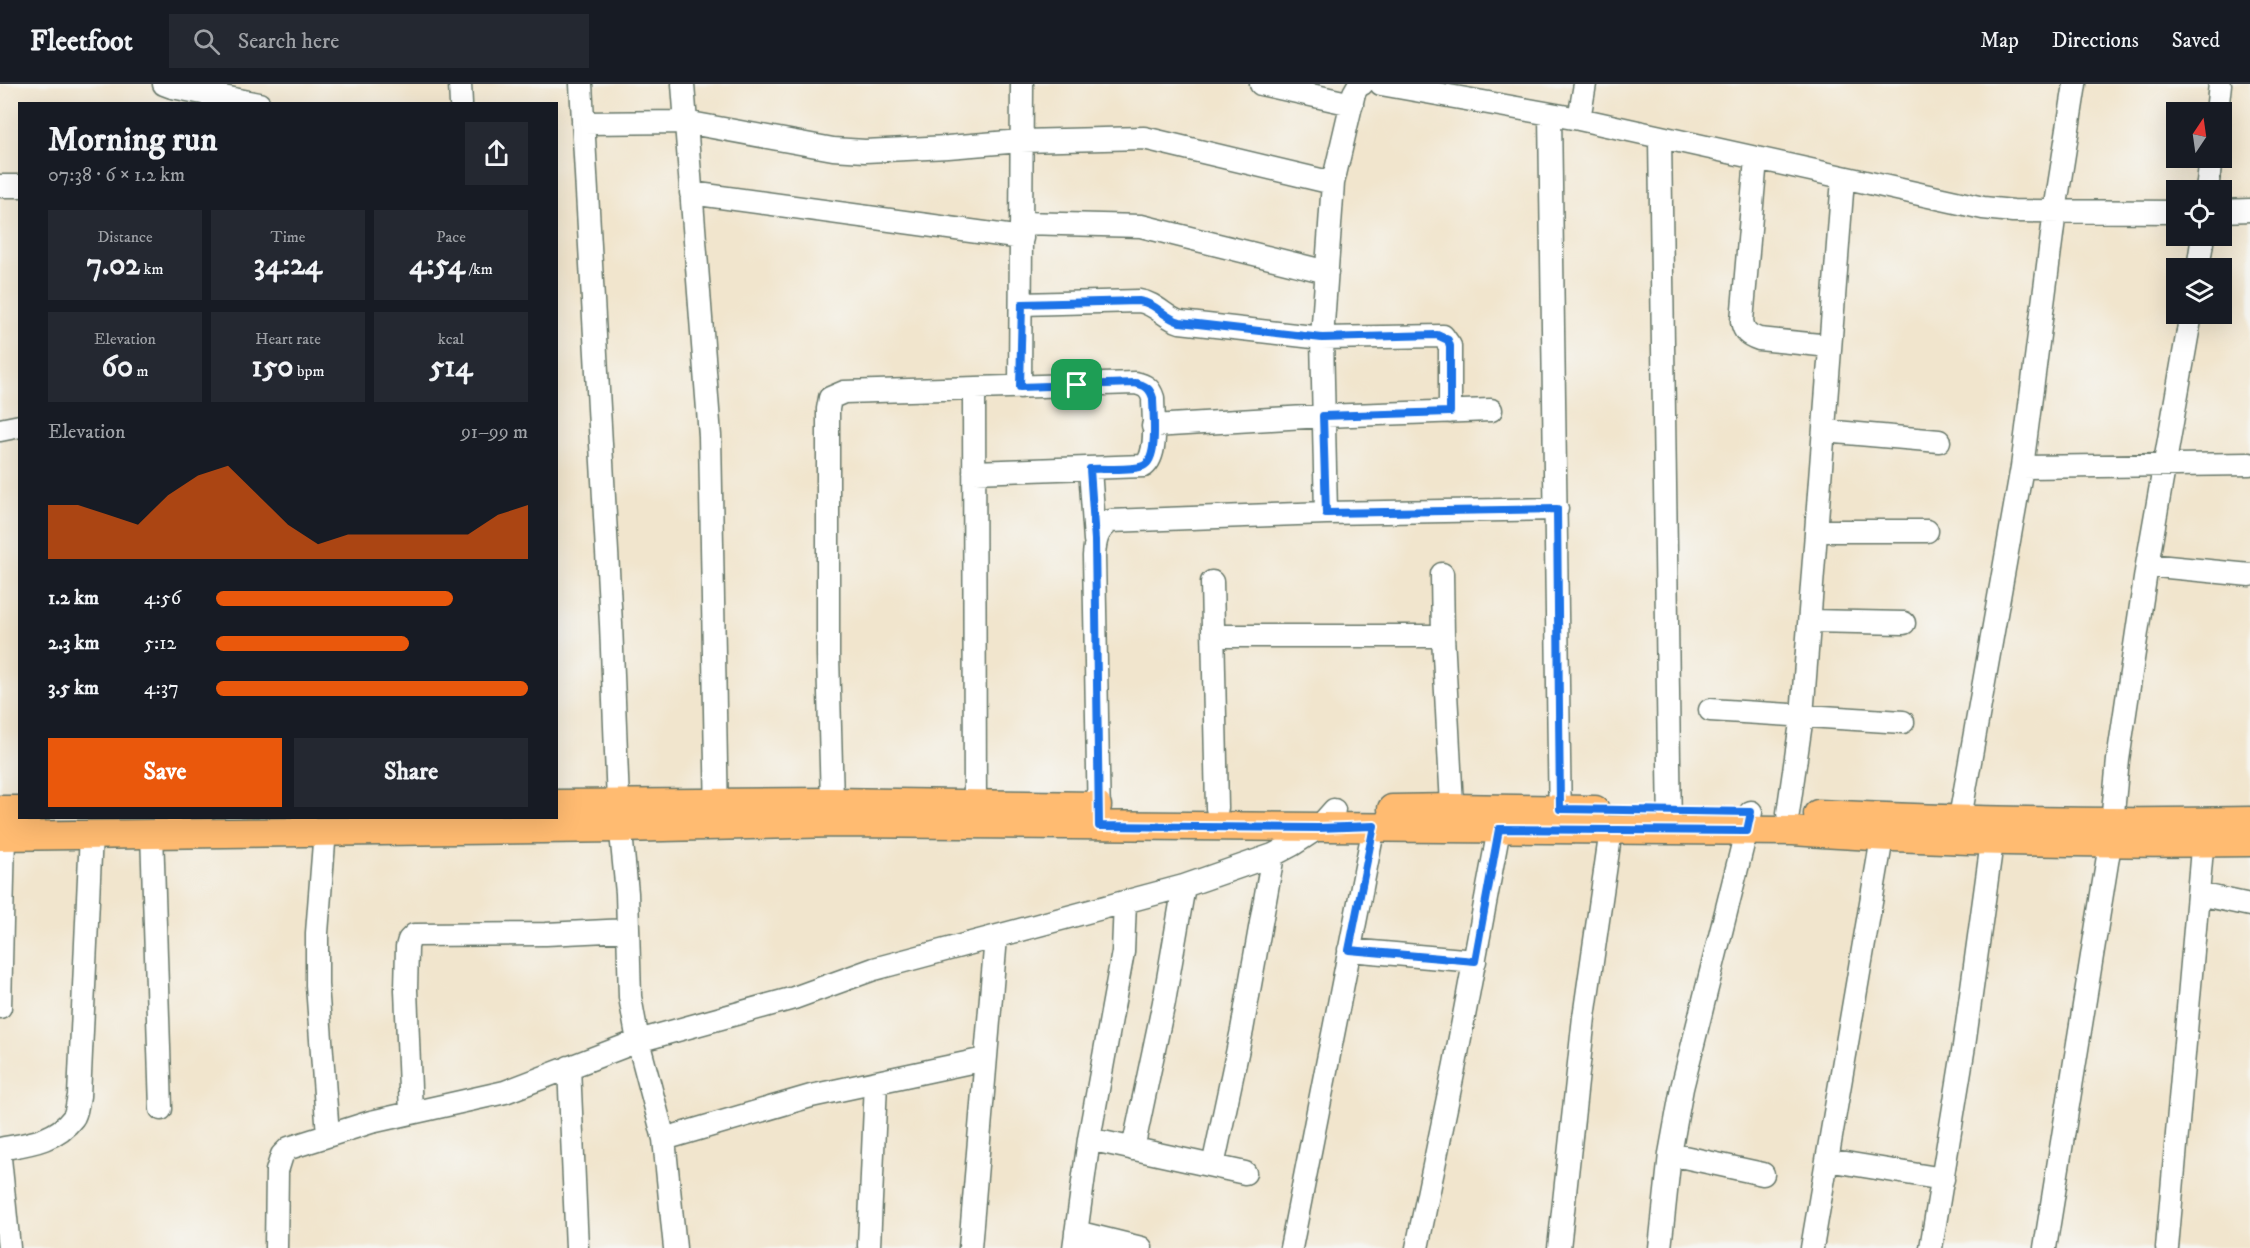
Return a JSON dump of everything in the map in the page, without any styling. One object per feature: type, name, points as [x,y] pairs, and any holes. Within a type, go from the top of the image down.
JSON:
[{"type":"main road","points":[[558,818],[718,814],[832,802],[975,814],[1749,822],[1793,831],[1882,838],[1957,830],[1992,842],[2111,833]]},
{"type":"main road","points":[[558,804],[620,816]]},
{"type":"main road","points":[[1099,816],[1217,808],[1374,826],[1452,818],[1499,829],[1560,819],[1611,830],[1670,820]]},
{"type":"main road","points":[[1,827],[18,812]]},
{"type":"main road","points":[[1749,822],[1788,813],[1957,830],[2111,833],[2203,832],[2250,821]]},
{"type":"main road","points":[[718,814],[837,823],[975,814]]},
{"type":"main road","points":[[1,827],[92,834],[325,830],[412,823],[531,819]]},
{"type":"main road","points":[[2203,832],[2250,843]]},
{"type":"street","points":[[164,84],[249,102]]},
{"type":"street","points":[[460,84],[461,102]]},
{"type":"street","points":[[580,84],[620,816],[627,893],[630,997],[638,1041],[664,1139],[675,1248]]},
{"type":"street","points":[[683,84],[710,435],[718,814]]},
{"type":"street","points":[[1020,387],[1022,84]]},
{"type":"street","points":[[1261,84],[1357,94],[1334,183],[1322,338],[1326,513]]},
{"type":"street","points":[[1384,84],[1579,119],[1983,208],[2166,212]]},
{"type":"street","points":[[1579,119],[1586,84]]},
{"type":"street","points":[[1957,830],[2022,467],[2055,211],[2075,84]]},
{"type":"street","points":[[2218,102],[2220,84]]},
{"type":"street","points":[[1550,114],[1560,819]]},
{"type":"street","points":[[583,123],[685,122],[833,149],[865,151],[1021,141],[1144,138],[1334,183]]},
{"type":"street","points":[[1660,138],[1670,820]]},
{"type":"street","points":[[1756,159],[1742,321],[1744,330],[1749,336],[1758,339],[1830,346]]},
{"type":"street","points":[[1788,813],[1802,716],[1843,179]]},
{"type":"street","points":[[0,186],[18,186]]},
{"type":"street","points":[[691,193],[1022,230],[1141,226],[1327,272]]},
{"type":"street","points":[[2232,211],[2250,210]]},
{"type":"street","points":[[1022,304],[1147,302],[1167,317],[1180,322],[1322,338],[1443,336],[1450,346],[1450,412]]},
{"type":"street","points":[[2045,1248],[2111,833],[2118,760],[2147,565],[2189,324]]},
{"type":"street","points":[[832,802],[828,655],[828,409],[830,399],[844,392],[1020,387],[1143,384],[1150,390],[1153,398],[1153,452],[1150,461],[1144,466],[974,472]]},
{"type":"street","points":[[974,389],[975,814]]},
{"type":"street","points":[[1153,426],[1323,416],[1491,410]]},
{"type":"street","points":[[0,430],[18,426]]},
{"type":"street","points":[[1824,431],[1938,441]]},
{"type":"street","points":[[2022,467],[2250,464]]},
{"type":"street","points":[[1090,469],[1095,540],[1099,816]]},
{"type":"street","points":[[1095,540],[1101,528],[1110,521],[1326,513],[1557,509]]},
{"type":"street","points":[[1817,531],[1928,531]]},
{"type":"street","points":[[2147,565],[2250,575]]},
{"type":"street","points":[[1442,574],[1452,818]]},
{"type":"street","points":[[1212,582],[1217,808]]},
{"type":"street","points":[[1809,621],[1904,623]]},
{"type":"street","points":[[1214,636],[1443,636]]},
{"type":"street","points":[[1710,710],[1903,722]]},
{"type":"street","points":[[276,1248],[278,1162],[289,1148],[411,1113],[505,1092],[638,1041],[794,998],[874,969],[1184,886],[1273,855],[1292,845],[1326,819]]},
{"type":"street","points":[[1660,1248],[1670,1154],[1682,1088],[1749,822]]},
{"type":"street","points":[[1291,1248],[1374,826]]},
{"type":"street","points":[[0,1007],[1,827]]},
{"type":"street","points":[[1416,1248],[1475,961],[1499,829]]},
{"type":"street","points":[[325,830],[317,933],[317,985],[328,1136]]},
{"type":"street","points":[[1559,1248],[1584,1017],[1611,830]]},
{"type":"street","points":[[2167,1248],[2203,832]]},
{"type":"street","points":[[152,833],[161,1109]]},
{"type":"street","points":[[0,1149],[38,1142],[58,1132],[74,1117],[79,1096],[92,834]]},
{"type":"street","points":[[1812,1248],[1882,838]]},
{"type":"street","points":[[1931,1248],[1964,1046],[1992,842]]},
{"type":"street","points":[[1213,1166],[1242,1030],[1273,855]]},
{"type":"street","points":[[1133,1149],[1164,1002],[1184,886]]},
{"type":"street","points":[[2198,894],[2250,905]]},
{"type":"street","points":[[1125,902],[1123,952],[1089,1139],[1075,1240],[1141,1248]]},
{"type":"street","points":[[411,1113],[406,990],[407,947],[414,935],[627,930]]},
{"type":"street","points":[[970,1248],[996,937]]},
{"type":"street","points":[[1349,950],[1475,961]]},
{"type":"street","points":[[664,1139],[811,1096],[985,1059]]},
{"type":"street","points":[[569,1067],[577,1248]]},
{"type":"street","points":[[869,1246],[876,1082]]},
{"type":"street","points":[[1089,1139],[1245,1173]]},
{"type":"street","points":[[1670,1154],[1763,1174]]},
{"type":"street","points":[[0,1158],[9,1248]]},
{"type":"street","points":[[1827,1160],[1943,1179]]},
{"type":"route","points":[[1139,301],[1153,305],[1167,317],[1180,322],[1322,338],[1443,336],[1448,340],[1450,346],[1450,412],[1323,416],[1326,513],[1557,509],[1560,809],[1751,812],[1747,831],[1499,829],[1475,961],[1349,950],[1374,826],[1318,828],[1099,826],[1095,540],[1090,469],[1144,466],[1150,461],[1153,452],[1153,398],[1150,390],[1143,384],[1077,385],[1020,387],[1022,304],[1139,301]]}]
